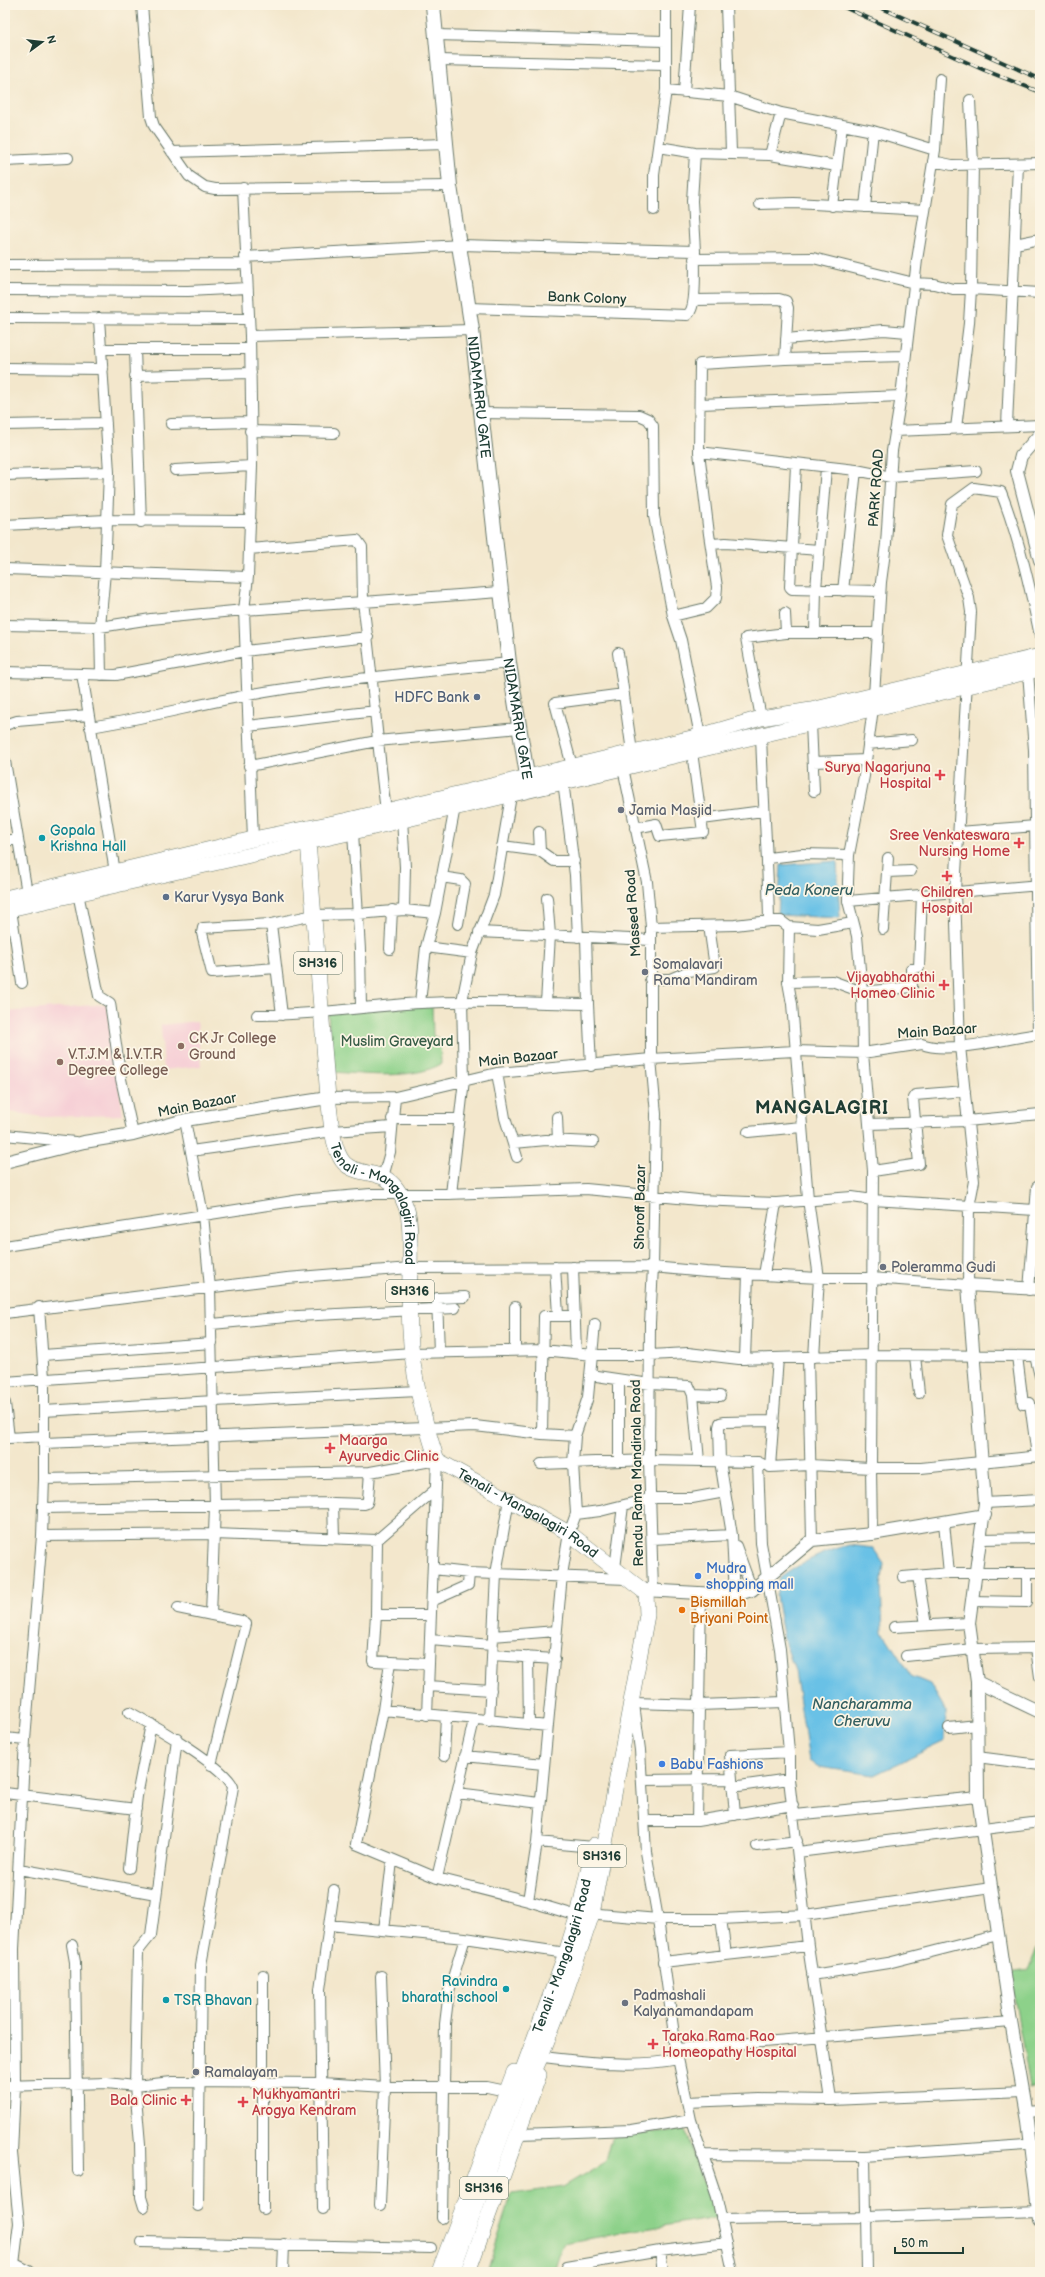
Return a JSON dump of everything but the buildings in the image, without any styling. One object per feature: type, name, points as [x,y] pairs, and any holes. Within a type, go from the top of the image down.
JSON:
[{"type":"main road","name":"NIDAMARRU GATE","points":[[434,5],[450,186],[461,245],[472,330],[500,592],[519,728],[520,785]]},
{"type":"main road","points":[[968,680],[1040,656]]},
{"type":"main road","points":[[7,904],[78,894],[308,835],[386,811],[520,785],[563,781],[623,768],[811,723],[874,702],[968,680],[1034,670]]},
{"type":"main road","points":[[7,904],[27,894],[252,839],[353,832],[455,807],[572,766],[700,736],[761,718],[874,702]]},
{"type":"main road","name":"Tenali - Mangalagiri Road","points":[[308,835],[328,1098],[333,1131],[340,1157],[344,1162],[358,1171],[383,1177],[392,1182],[407,1209],[410,1268],[409,1310],[412,1353],[418,1392],[426,1428],[437,1460],[569,1533],[614,1568],[648,1590],[646,1606],[647,1615],[633,1698],[565,1994],[545,2050],[529,2083],[512,2096]]},
{"type":"main road","name":"Tenali - Mangalagiri Road","points":[[452,2272],[512,2096],[518,2060],[531,2046],[566,1953],[583,1914],[593,1847],[640,1615],[646,1606]]},
{"type":"main road","points":[[468,2272],[520,2134],[545,2050]]},
{"type":"main road","points":[[439,2272],[512,2096]]},
{"type":"street","points":[[142,5],[149,108],[154,126],[189,176],[205,187],[215,189],[450,186]]},
{"type":"street","points":[[654,210],[654,175],[666,90],[666,5]]},
{"type":"street","points":[[684,92],[690,5]]},
{"type":"street","points":[[726,5],[731,152]]},
{"type":"street","points":[[436,35],[665,41]]},
{"type":"street","points":[[439,60],[665,65]]},
{"type":"street","name":"PARK ROAD","points":[[872,1534],[873,1171],[863,1053],[862,992],[857,936],[848,901],[849,855],[866,760],[874,702],[880,591],[886,544],[895,431],[901,396],[907,332],[935,150],[940,79]]},
{"type":"street","points":[[666,90],[729,96],[781,112],[842,126],[873,131],[935,150]]},
{"type":"street","points":[[956,428],[970,322],[973,164],[970,100]]},
{"type":"street","points":[[770,154],[781,112]]},
{"type":"street","points":[[832,206],[842,126]]},
{"type":"street","points":[[865,207],[873,131]]},
{"type":"street","points":[[172,152],[446,144]]},
{"type":"street","points":[[659,147],[695,153],[731,152],[770,154],[837,166]]},
{"type":"street","points":[[695,153],[692,201],[694,300],[786,301],[788,308],[785,359]]},
{"type":"street","points":[[5,161],[68,158]]},
{"type":"street","points":[[933,161],[952,165],[1040,163]]},
{"type":"street","points":[[1007,426],[1014,292],[1018,164]]},
{"type":"street","points":[[243,188],[251,373],[250,427],[252,466],[248,577],[244,610],[252,839]]},
{"type":"street","points":[[760,204],[794,204],[925,210]]},
{"type":"street","points":[[1015,244],[1040,239]]},
{"type":"street","points":[[5,265],[246,261],[461,245],[694,255],[813,258],[914,283],[934,284],[953,289],[1040,293]]},
{"type":"street","points":[[5,290],[188,291],[247,288]]},
{"type":"street","name":"Bank Colony","points":[[469,308],[683,316],[692,312],[694,300]]},
{"type":"street","points":[[5,318],[249,319]]},
{"type":"street","points":[[99,318],[109,472],[105,572],[100,627],[101,675]]},
{"type":"street","points":[[250,336],[472,330]]},
{"type":"street","points":[[786,339],[884,330],[907,332]]},
{"type":"street","points":[[102,349],[250,349]]},
{"type":"street","points":[[134,349],[141,522]]},
{"type":"street","points":[[673,616],[706,608],[716,598],[717,587],[699,452],[699,367],[701,363],[904,356]]},
{"type":"street","points":[[5,368],[103,369]]},
{"type":"street","points":[[135,376],[251,373]]},
{"type":"street","points":[[700,404],[901,396]]},
{"type":"street","points":[[480,413],[638,415],[651,422],[653,426],[654,450],[654,516],[673,616],[680,640],[700,736]]},
{"type":"street","points":[[5,425],[106,423]]},
{"type":"street","points":[[171,424],[250,427],[334,433]]},
{"type":"street","points":[[895,431],[1040,425]]},
{"type":"street","points":[[1040,434],[1021,456],[1017,470],[1040,560]]},
{"type":"street","points":[[699,452],[796,465],[856,470],[891,476],[976,471]]},
{"type":"street","points":[[796,465],[790,587],[843,591],[880,591]]},
{"type":"street","points":[[175,470],[252,466]]},
{"type":"street","points":[[815,633],[816,589],[826,468]]},
{"type":"street","points":[[843,591],[856,470]]},
{"type":"street","points":[[5,475],[109,472]]},
{"type":"street","points":[[721,2219],[867,2217],[1039,2210],[1035,2144],[1026,2112],[1011,2022],[991,1888],[984,1828],[978,1797],[978,1682],[969,1623],[985,1516],[968,1285],[969,1207],[974,1181],[960,1046],[955,892],[971,612],[969,598],[947,534],[952,504],[974,488],[1001,492],[1020,545],[1040,636]]},
{"type":"street","points":[[5,525],[106,520],[141,522],[250,521]]},
{"type":"street","points":[[249,549],[357,540],[362,547],[363,602],[373,676],[377,741],[386,811]]},
{"type":"street","points":[[711,544],[726,543],[819,550]]},
{"type":"street","points":[[5,569],[248,577]]},
{"type":"street","points":[[5,625],[100,627],[151,619],[244,610],[500,592]]},
{"type":"street","points":[[786,613],[786,633]]},
{"type":"street","points":[[761,718],[746,638],[786,633],[878,633]]},
{"type":"street","points":[[5,672],[116,675],[245,650],[368,637]]},
{"type":"street","points":[[618,653],[632,752]]},
{"type":"street","points":[[90,727],[135,720],[248,696],[373,676],[509,663]]},
{"type":"street","points":[[1034,670],[1037,759],[1036,826],[1039,1034]]},
{"type":"street","points":[[82,674],[115,872]]},
{"type":"street","points":[[572,766],[555,703],[624,694]]},
{"type":"street","points":[[248,726],[376,711]]},
{"type":"street","points":[[5,725],[17,721],[88,715]]},
{"type":"street","points":[[811,723],[814,791]]},
{"type":"street","points":[[249,766],[377,741],[519,728]]},
{"type":"street","points":[[761,735],[763,811],[768,858],[769,921]]},
{"type":"street","points":[[868,744],[912,740]]},
{"type":"street","points":[[635,828],[656,824],[660,836],[704,832],[692,752]]},
{"type":"street","points":[[813,762],[866,760]]},
{"type":"street","points":[[5,761],[27,894]]},
{"type":"street","name":"Massed Road","points":[[623,768],[647,882],[651,928],[651,1059]]},
{"type":"street","points":[[563,781],[574,861],[582,937],[588,1004],[591,1066]]},
{"type":"street","points":[[451,1194],[458,1119],[464,1080],[462,1001],[472,952],[494,895],[502,846],[520,785]]},
{"type":"street","points":[[420,1003],[426,947],[435,913],[455,807]]},
{"type":"street","points":[[702,819],[763,811]]},
{"type":"street","points":[[402,819],[405,867],[404,910]]},
{"type":"street","points":[[959,832],[1036,826]]},
{"type":"street","points":[[353,832],[358,914],[361,1007]]},
{"type":"street","points":[[539,832],[540,852]]},
{"type":"street","points":[[5,841],[18,839]]},
{"type":"street","points":[[502,846],[540,852],[554,861],[574,861]]},
{"type":"street","points":[[768,858],[802,854],[849,855]]},
{"type":"street","points":[[883,929],[888,858]]},
{"type":"street","points":[[887,872],[911,871]]},
{"type":"street","points":[[441,877],[461,880],[465,884],[458,924]]},
{"type":"street","points":[[848,901],[1038,885]]},
{"type":"street","points":[[78,894],[99,996],[110,1003],[121,1079],[133,1134]]},
{"type":"street","points":[[788,982],[832,981],[862,992],[912,987],[911,969],[919,967],[922,895]]},
{"type":"street","points":[[546,1003],[550,935],[547,898]]},
{"type":"street","points":[[7,904],[22,983]]},
{"type":"street","points":[[276,968],[217,974],[212,972],[202,933],[203,928],[271,924],[314,915],[358,914],[392,910],[435,913]]},
{"type":"street","points":[[390,949],[392,910]]},
{"type":"street","points":[[651,928],[781,921],[789,927],[818,929],[853,923]]},
{"type":"street","points":[[271,924],[282,1015]]},
{"type":"street","points":[[650,979],[670,979],[689,970],[715,966],[709,926]]},
{"type":"street","points":[[789,927],[788,982],[792,1004],[808,1199],[819,1278],[811,1358],[810,1465],[812,1540]]},
{"type":"street","points":[[479,932],[651,940]]},
{"type":"street","points":[[426,947],[472,952]]},
{"type":"street","points":[[257,1015],[282,1015],[361,1007],[462,1001],[588,1004]]},
{"type":"street","name":"Main Bazaar","points":[[5,1162],[84,1142],[133,1134],[186,1120],[328,1098],[395,1097],[497,1073],[591,1066],[651,1059],[795,1051],[863,1053],[922,1044],[930,1047],[960,1046],[1039,1034]]},
{"type":"street","name":"Shoroff Bazar","points":[[650,1356],[656,1114],[651,1059]]},
{"type":"street","points":[[497,1073],[505,1118],[518,1156]]},
{"type":"street","points":[[873,1171],[919,1164],[913,1098],[915,1095],[964,1091]]},
{"type":"street","points":[[383,1177],[390,1152],[395,1097]]},
{"type":"street","points":[[869,1124],[968,1121],[1040,1114]]},
{"type":"street","points":[[556,1117],[558,1141]]},
{"type":"street","points":[[191,1151],[392,1123],[458,1119]]},
{"type":"street","points":[[186,1120],[204,1215],[212,1324],[215,1476],[212,1615]]},
{"type":"street","points":[[748,1132],[801,1127]]},
{"type":"street","points":[[5,1135],[38,1140],[84,1142]]},
{"type":"street","points":[[514,1143],[558,1141],[593,1142]]},
{"type":"street","points":[[5,1313],[39,1307],[288,1278],[410,1268],[653,1267],[819,1278],[872,1278],[1034,1290],[1035,1210],[1037,1187],[1040,1188]]},
{"type":"street","points":[[5,1246],[316,1199],[371,1194],[451,1194],[586,1189],[698,1200],[776,1203],[808,1199],[852,1197],[872,1200],[969,1207],[1035,1210]]},
{"type":"street","points":[[764,1275],[776,1203]]},
{"type":"street","points":[[555,1267],[558,1315]]},
{"type":"street","points":[[572,1267],[576,1353]]},
{"type":"street","points":[[746,1358],[748,1274]]},
{"type":"street","points":[[439,1352],[437,1298],[465,1297]]},
{"type":"street","points":[[29,2272],[9,2262],[19,2223],[12,2153],[10,2086],[18,2059],[14,1949],[25,1740],[42,1536],[44,1479],[44,1378],[39,1307]]},
{"type":"street","points":[[515,1307],[515,1351]]},
{"type":"street","points":[[212,1324],[455,1308]]},
{"type":"street","points":[[542,1434],[544,1316],[575,1316]]},
{"type":"street","points":[[528,1901],[537,1842],[543,1764],[555,1659],[556,1631],[562,1575],[569,1533],[576,1514],[573,1463],[575,1436],[588,1397],[595,1324]]},
{"type":"street","points":[[42,1355],[212,1343]]},
{"type":"street","points":[[5,1382],[44,1378],[412,1353],[543,1350],[593,1355],[650,1356],[688,1353],[746,1358],[811,1358],[872,1355],[1037,1356],[1040,1376]]},
{"type":"street","name":"Rendu Rama Mandirala Road","points":[[648,1590],[652,1539],[652,1498],[649,1460],[650,1356]]},
{"type":"street","points":[[915,1356],[919,1394]]},
{"type":"street","points":[[541,1464],[649,1460],[758,1462],[770,1467],[810,1465],[871,1468],[921,1468],[982,1460],[1039,1456],[1030,1403],[1022,1404],[1017,1356]]},
{"type":"street","points":[[770,1467],[778,1358]]},
{"type":"street","points":[[590,1375],[650,1384],[689,1386],[693,1395],[700,1461]]},
{"type":"street","points":[[619,1380],[619,1461]]},
{"type":"street","points":[[44,1411],[214,1401],[418,1392]]},
{"type":"street","points":[[693,1395],[720,1396]]},
{"type":"street","points":[[5,1403],[7,1439],[44,1440],[214,1437],[475,1426],[542,1434],[575,1436]]},
{"type":"street","points":[[735,1595],[732,1535],[720,1461],[719,1427],[720,1423],[774,1421]]},
{"type":"street","points":[[44,1479],[370,1472],[437,1460],[427,1715]]},
{"type":"street","points":[[758,1462],[761,1543],[780,1649],[789,1752],[789,1779],[808,1946],[831,2100]]},
{"type":"street","points":[[43,1508],[367,1503],[370,1472]]},
{"type":"street","points":[[42,1536],[214,1534],[377,1540],[436,1489]]},
{"type":"street","points":[[576,1514],[600,1512],[652,1498],[692,1498],[725,1492]]},
{"type":"street","points":[[490,1721],[496,1574],[509,1499]]},
{"type":"street","points":[[985,1503],[1040,1500]]},
{"type":"street","points":[[333,1503],[334,1538]]},
{"type":"street","points":[[614,1568],[623,1506]]},
{"type":"street","points":[[648,1590],[735,1595],[752,1590],[812,1540],[872,1534],[985,1516]]},
{"type":"street","points":[[944,1523],[949,1574]]},
{"type":"street","points":[[652,1539],[732,1535]]},
{"type":"street","points":[[732,1535],[752,1590]]},
{"type":"street","points":[[981,1539],[1040,1538]]},
{"type":"street","points":[[377,1540],[376,1615],[373,1660],[429,1664]]},
{"type":"street","points":[[433,1569],[470,1573],[562,1575],[630,1579]]},
{"type":"street","points":[[432,1601],[468,1585],[470,1573]]},
{"type":"street","points":[[903,1577],[976,1573],[1040,1573]]},
{"type":"street","points":[[972,1600],[1027,1602],[1027,1573]]},
{"type":"street","points":[[918,1576],[926,1625]]},
{"type":"street","points":[[698,1821],[701,1593]]},
{"type":"street","points":[[178,1608],[240,1621],[246,1624],[211,1765]]},
{"type":"street","points":[[376,1615],[431,1615]]},
{"type":"street","points":[[894,1627],[969,1623]]},
{"type":"street","points":[[492,1645],[556,1631]]},
{"type":"street","points":[[430,1640],[492,1645],[528,1657],[555,1659]]},
{"type":"street","points":[[906,1656],[973,1649],[1036,1648],[1040,1677]]},
{"type":"street","points":[[528,1657],[529,1724]]},
{"type":"street","points":[[390,1662],[383,1710],[356,1844],[392,1861],[437,1878],[583,1914],[658,1919],[721,1919],[805,1915],[991,1888]]},
{"type":"street","points":[[978,1682],[1040,1712]]},
{"type":"street","points":[[428,1686],[491,1690]]},
{"type":"street","points":[[733,2272],[716,2198],[691,2120],[676,2049],[658,1919],[646,1852],[642,1780],[633,1698],[699,1705],[784,1702]]},
{"type":"street","points":[[383,1710],[548,1726]]},
{"type":"street","points":[[130,1712],[177,1739],[211,1765],[230,1782],[233,1790],[201,1965],[198,2083],[198,2206]]},
{"type":"street","points":[[444,1756],[446,1717]]},
{"type":"street","points":[[437,1878],[474,1720]]},
{"type":"street","points":[[129,1868],[136,1809],[151,1724]]},
{"type":"street","points":[[949,1728],[977,1725]]},
{"type":"street","points":[[5,1738],[25,1740]]},
{"type":"street","points":[[144,2207],[141,2197],[140,2144],[135,2086],[138,1951],[151,1935],[177,1739]]},
{"type":"street","points":[[735,1815],[731,1783],[730,1755],[789,1752]]},
{"type":"street","points":[[465,1756],[543,1764]]},
{"type":"street","points":[[977,1756],[1040,1765]]},
{"type":"street","points":[[642,1780],[698,1779],[731,1783],[789,1779]]},
{"type":"street","points":[[5,1793],[136,1809]]},
{"type":"street","points":[[457,1793],[540,1803]]},
{"type":"street","points":[[794,1816],[978,1797]]},
{"type":"street","points":[[644,1821],[698,1821],[793,1805]]},
{"type":"street","points":[[798,1852],[1040,1822]]},
{"type":"street","points":[[757,1846],[797,1841]]},
{"type":"street","points":[[537,1842],[593,1847]]},
{"type":"street","points":[[384,1930],[392,1861]]},
{"type":"street","points":[[19,1869],[156,1894]]},
{"type":"street","points":[[323,2209],[320,1989],[334,1890]]},
{"type":"street","points":[[721,1919],[726,1954]]},
{"type":"street","points":[[329,1925],[465,1938],[566,1953]]},
{"type":"street","points":[[812,1975],[888,1963],[998,1935]]},
{"type":"street","points":[[442,2218],[446,2024],[449,1991],[465,1938]]},
{"type":"street","points":[[72,1945],[75,1962],[78,2084],[78,2171]]},
{"type":"street","points":[[663,1962],[808,1946]]},
{"type":"street","points":[[263,1975],[263,2210]]},
{"type":"street","points":[[380,2205],[385,2087],[381,1976]]},
{"type":"street","points":[[676,2049],[1011,2022]]},
{"type":"street","points":[[545,2050],[590,2062],[657,2063],[678,2059]]},
{"type":"street","points":[[10,2086],[107,2083],[135,2086],[172,2082],[262,2084],[322,2083],[385,2087],[487,2087],[512,2096]]},
{"type":"street","points":[[687,2102],[760,2099],[831,2100],[1023,2092]]},
{"type":"street","points":[[1026,2112],[1040,2111]]},
{"type":"street","points":[[520,2134],[631,2130],[691,2120]]},
{"type":"street","points":[[702,2155],[865,2156],[1035,2144]]},
{"type":"street","points":[[865,2156],[867,2272]]},
{"type":"street","points":[[142,2242],[431,2248]]},
{"type":"street","points":[[567,2267],[601,2268],[660,2251],[727,2243]]},
{"type":"street","points":[[283,2272],[284,2244]]},
{"type":"street","points":[[660,2251],[663,2272]]},
{"type":"shaded area","name":"V.T.J.M & I.V.T.R Degree College","points":[[107,1004],[123,1115],[43,1117],[5,1111],[5,1012]]},
{"type":"shaded area","name":"CK Jr College Ground","points":[[197,1021],[201,1066],[164,1070],[161,1025]]},
{"type":"green space","name":"Muslim Graveyard","points":[[432,1005],[433,1036],[440,1038],[441,1064],[430,1069],[403,1074],[373,1075],[332,1072],[328,1012]]},
{"type":"green space","points":[[1040,1942],[1040,2086],[1030,2088],[1010,1973],[1028,1970]]},
{"type":"green space","points":[[685,2130],[716,2217],[563,2243],[554,2272],[487,2272],[512,2194],[563,2187],[606,2161],[613,2135]]},
{"type":"water","name":"Peda Koneru","points":[[837,861],[840,918],[778,915],[781,865]]},
{"type":"water","name":"Nancharamma Cheruvu","points":[[849,1545],[873,1548],[884,1564],[881,1587],[883,1632],[911,1676],[930,1684],[946,1711],[945,1741],[874,1775],[819,1767],[809,1761],[795,1671],[784,1640],[776,1596],[780,1578],[813,1558]]},
{"type":"railway","points":[[839,5],[984,70],[1040,92]]},
{"type":"railway","points":[[875,5],[1040,79]]},
{"type":"place","name":"HDFC Bank","points":[[477,697]]},
{"type":"place","name":"Surya Nagarjuna Hospital","points":[[940,775]]},
{"type":"place","name":"Jamia Masjid","points":[[621,810]]},
{"type":"place","name":"Gopala Krishna Hall","points":[[42,838]]},
{"type":"place","name":"Sree Venkateswara Nursing Home","points":[[1019,843]]},
{"type":"place","name":"Children Hospital","points":[[947,876]]},
{"type":"place","name":"Karur Vysya Bank","points":[[166,897]]},
{"type":"place","name":"Somalavari Rama Mandiram","points":[[645,972]]},
{"type":"place","name":"Vijayabharathi Homeo Clinic","points":[[944,985]]},
{"type":"place","name":"CK Jr College Ground","points":[[181,1046]]},
{"type":"place","name":"V.T.J.M & I.V.T.R Degree College","points":[[60,1062]]},
{"type":"place","name":"Poleramma Gudi","points":[[883,1267]]},
{"type":"place","name":"Maarga Ayurvedic Clinic","points":[[330,1448]]},
{"type":"place","name":"Mudra shopping mall","points":[[698,1576]]},
{"type":"place","name":"Bismillah Briyani Point","points":[[682,1610]]},
{"type":"place","name":"Babu Fashions","points":[[662,1764]]},
{"type":"place","name":"Ravindra bharathi school","points":[[506,1989]]},
{"type":"place","name":"TSR Bhavan","points":[[166,2000]]},
{"type":"place","name":"Padmashali Kalyanamandapam","points":[[625,2003]]},
{"type":"place","name":"Taraka Rama Rao Homeopathy Hospital","points":[[653,2044]]},
{"type":"place","name":"Ramalayam","points":[[196,2072]]},
{"type":"place","name":"Bala Clinic","points":[[186,2100]]},
{"type":"place","name":"Mukhyamantri Arogya Kendram","points":[[243,2102]]},
{"type":"district","name":"MANGALAGIRI","points":[[822,1108]]}]
